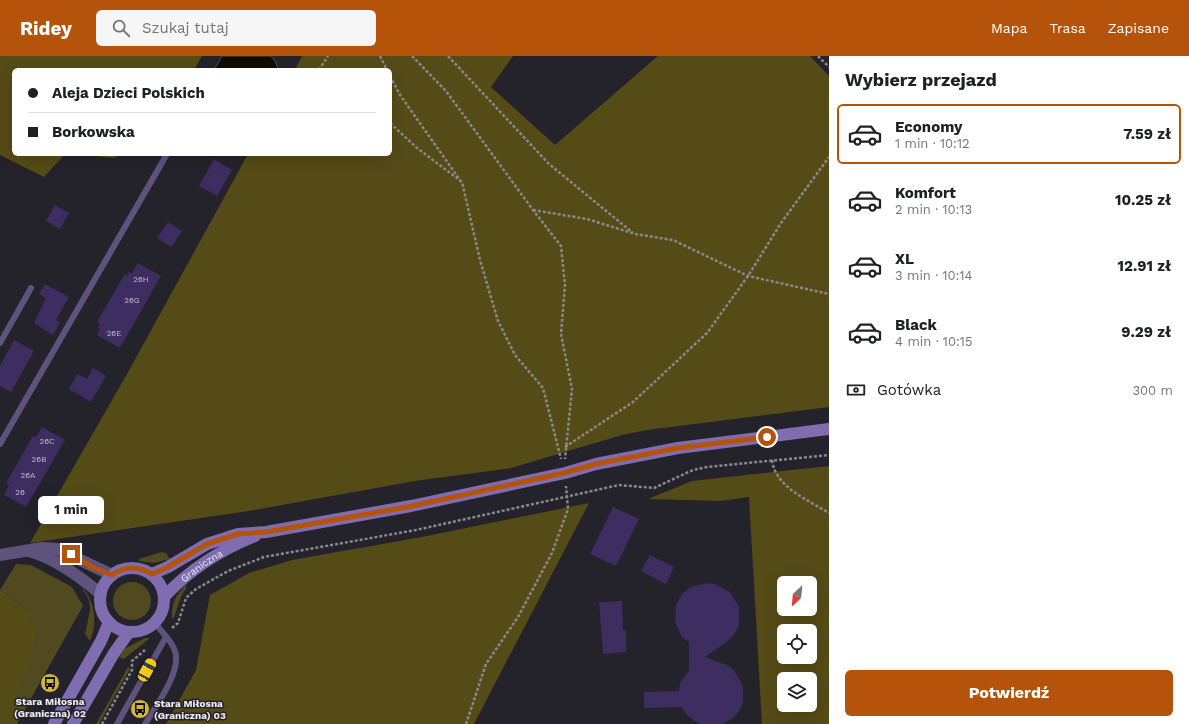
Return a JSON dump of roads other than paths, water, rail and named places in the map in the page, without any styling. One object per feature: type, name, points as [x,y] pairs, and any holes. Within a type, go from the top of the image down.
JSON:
[{"type":"street","name":"Graniczna","points":[[152,574],[168,567],[195,550],[216,540],[243,533],[266,532],[412,506],[564,473],[596,464],[678,448],[829,429]]},
{"type":"street","name":"Graniczna","points":[[164,597],[186,575],[204,562],[239,543],[266,532]]},
{"type":"street","points":[[0,555],[45,548],[63,551],[96,569],[112,575]]},
{"type":"street","points":[[28,551],[52,561],[84,580],[101,594]]},
{"type":"street","points":[[131,568],[142,569],[152,574],[159,582],[164,597],[161,614],[154,623],[145,630],[129,632],[118,629],[109,622],[101,609],[101,594],[105,583],[112,575],[121,570],[131,568]]},
{"type":"street","points":[[54,724],[101,641],[109,622]]},
{"type":"street","points":[[73,724],[116,650],[129,632]]},
{"type":"lane","points":[[0,444],[166,156]]},
{"type":"lane","points":[[0,343],[31,288]]},
{"type":"lane","points":[[146,724],[176,666],[175,649],[154,623]]},
{"type":"lane","points":[[118,724],[166,637]]},
{"type":"place","name":"Stara Miłosna (Graniczna) 02","points":[[50,683]]},
{"type":"place","name":"Stara Miłosna (Graniczna) 03","points":[[140,709]]}]
